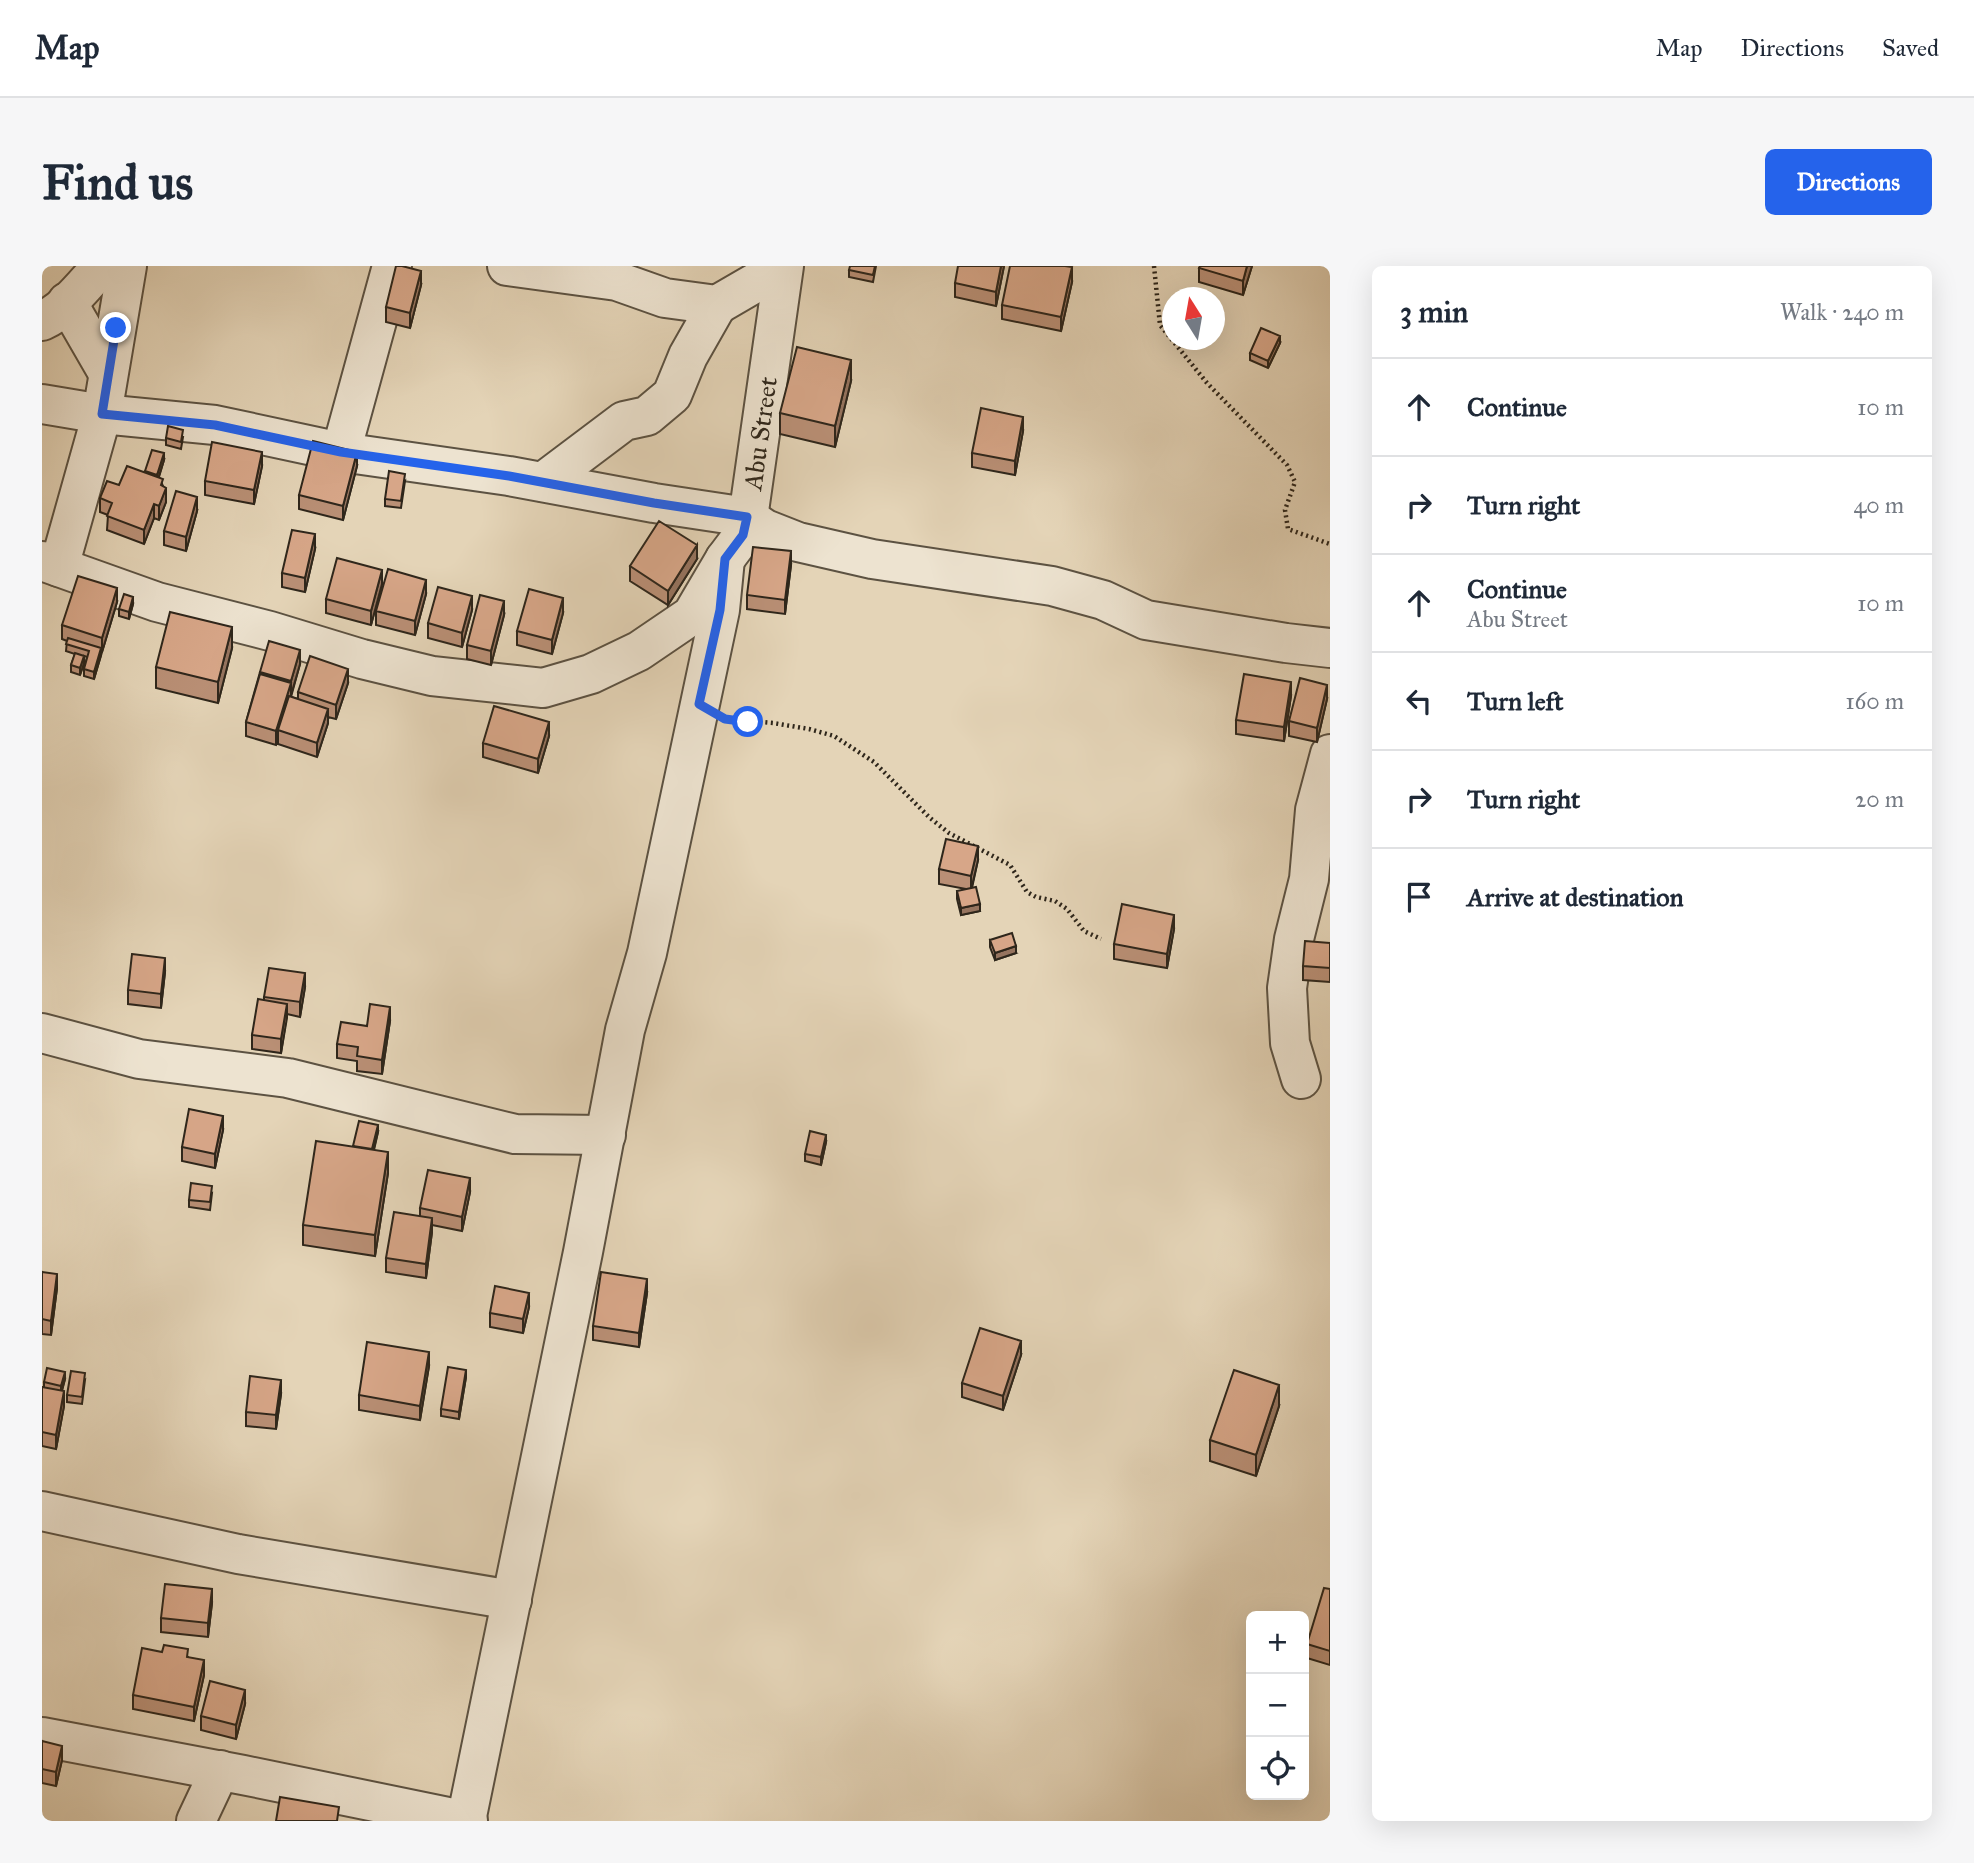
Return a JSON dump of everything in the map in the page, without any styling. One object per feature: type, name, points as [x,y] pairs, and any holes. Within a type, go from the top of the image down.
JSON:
[{"type":"street","points":[[102,266],[55,312],[108,373]]},
{"type":"street","points":[[51,564],[102,414],[127,266]]},
{"type":"street","points":[[341,452],[392,266]]},
{"type":"street","points":[[507,266],[617,281],[665,298],[717,305]]},
{"type":"street","points":[[543,482],[624,421],[647,416],[671,395],[688,356],[717,305],[760,280],[777,266]]},
{"type":"street","name":"Abu Street","points":[[51,564],[157,601],[432,676],[543,688],[591,674],[639,651],[692,615],[725,559],[743,535],[784,266]]},
{"type":"street","points":[[42,404],[102,414],[215,425],[341,452],[543,482],[747,517],[765,529],[822,548],[872,559],[1052,586],[1103,600],[1146,620],[1330,648]]},
{"type":"street","points":[[42,1737],[220,1770],[466,1821],[625,1030],[647,953],[720,610],[725,559]]},
{"type":"street","points":[[1301,1079],[1290,1043],[1287,988],[1294,939],[1310,879],[1315,810],[1330,754]]},
{"type":"street","points":[[42,1033],[139,1059],[288,1078],[515,1134],[606,1135]]},
{"type":"street","points":[[42,1511],[238,1554],[512,1600]]},
{"type":"street","points":[[196,1821],[220,1770]]},
{"type":"path","points":[[1154,266],[1160,325],[1207,383],[1287,465],[1295,482],[1285,510],[1288,529],[1330,544]]},
{"type":"path","points":[[699,704],[725,719],[773,723],[834,736],[874,762],[930,818],[949,833],[1010,865],[1027,892],[1055,901],[1067,909],[1084,930],[1101,939]]},
{"type":"building","points":[[396,266],[421,271],[410,313],[386,307]]},
{"type":"building","points":[[850,266],[875,266],[873,275],[849,270]]},
{"type":"building","points":[[958,266],[1001,266],[996,292],[955,283]]},
{"type":"building","points":[[1010,266],[1072,267],[1061,317],[1002,305]]},
{"type":"building","points":[[1247,266],[1243,281],[1199,268]]},
{"type":"building","points":[[1261,328],[1280,336],[1268,361],[1250,353]]},
{"type":"building","points":[[797,347],[851,360],[835,426],[780,413]]},
{"type":"building","points":[[981,408],[1023,417],[1015,461],[972,453]]},
{"type":"building","points":[[168,426],[183,430],[181,442],[166,438]]},
{"type":"building","points":[[313,441],[357,452],[343,506],[299,495]]},
{"type":"building","points":[[212,442],[262,452],[254,490],[205,481]]},
{"type":"building","points":[[152,450],[164,453],[157,475],[145,471]]},
{"type":"building","points":[[127,466],[163,479],[161,485],[166,488],[159,506],[154,504],[144,530],[107,516],[112,503],[100,498],[107,481],[119,485]]},
{"type":"building","points":[[389,471],[405,474],[401,501],[385,499]]},
{"type":"building","points":[[176,491],[197,497],[186,537],[164,531]]},
{"type":"building","points":[[659,521],[697,545],[668,591],[630,566]]},
{"type":"building","points":[[292,530],[315,534],[305,578],[282,573]]},
{"type":"building","points":[[753,547],[791,551],[785,600],[747,595]]},
{"type":"building","points":[[337,558],[382,570],[371,611],[326,599]]},
{"type":"building","points":[[388,569],[426,580],[415,621],[376,611]]},
{"type":"building","points":[[78,576],[117,588],[102,638],[62,625]]},
{"type":"building","points":[[438,587],[472,596],[462,633],[428,623]]},
{"type":"building","points":[[529,589],[563,598],[552,640],[517,631]]},
{"type":"building","points":[[124,594],[133,597],[129,612],[119,609]]},
{"type":"building","points":[[480,595],[504,601],[491,651],[467,645]]},
{"type":"building","points":[[170,612],[232,627],[218,682],[156,667]]},
{"type":"building","points":[[68,638],[101,648],[94,672],[84,669],[89,651],[66,644]]},
{"type":"building","points":[[269,641],[300,650],[291,681],[260,672]]},
{"type":"building","points":[[75,653],[84,656],[80,668],[71,665]]},
{"type":"building","points":[[310,656],[348,669],[336,705],[298,692]]},
{"type":"building","points":[[260,674],[291,683],[276,731],[246,722]]},
{"type":"building","points":[[1244,674],[1291,682],[1284,727],[1236,720]]},
{"type":"building","points":[[1300,678],[1327,685],[1317,728],[1289,721]]},
{"type":"building","points":[[289,696],[328,709],[317,743],[278,730]]},
{"type":"building","points":[[494,706],[549,722],[538,759],[483,743]]},
{"type":"building","points":[[946,839],[978,846],[971,876],[939,869]]},
{"type":"building","points":[[976,887],[980,904],[961,908],[957,891]]},
{"type":"building","points":[[1122,904],[1174,915],[1167,954],[1114,944]]},
{"type":"building","points":[[1012,933],[1016,946],[995,953],[990,940]]},
{"type":"building","points":[[1305,941],[1330,943],[1330,968],[1303,966]]},
{"type":"building","points":[[132,954],[165,958],[161,994],[128,990]]},
{"type":"building","points":[[269,968],[305,973],[300,1002],[264,997]]},
{"type":"building","points":[[258,999],[287,1004],[281,1039],[252,1035]]},
{"type":"building","points":[[370,1004],[390,1007],[382,1060],[357,1056],[358,1047],[337,1044],[341,1022],[367,1026]]},
{"type":"building","points":[[189,1109],[223,1116],[215,1154],[182,1147]]},
{"type":"building","points":[[359,1121],[378,1125],[372,1149],[353,1146]]},
{"type":"building","points":[[810,1131],[826,1135],[821,1157],[805,1154]]},
{"type":"building","points":[[316,1141],[388,1152],[375,1235],[303,1225]]},
{"type":"building","points":[[428,1170],[470,1178],[462,1217],[420,1208]]},
{"type":"building","points":[[191,1183],[212,1186],[210,1202],[189,1200]]},
{"type":"building","points":[[394,1212],[432,1218],[426,1264],[386,1258]]},
{"type":"building","points":[[42,1272],[57,1274],[51,1321],[42,1319]]},
{"type":"building","points":[[601,1272],[647,1279],[639,1333],[593,1326]]},
{"type":"building","points":[[495,1286],[529,1293],[523,1319],[490,1313]]},
{"type":"building","points":[[980,1328],[1021,1341],[1003,1396],[962,1383]]},
{"type":"building","points":[[367,1342],[429,1352],[420,1406],[359,1395]]},
{"type":"building","points":[[448,1367],[466,1370],[459,1412],[441,1409]]},
{"type":"building","points":[[47,1368],[65,1372],[61,1386],[44,1382]]},
{"type":"building","points":[[1234,1370],[1279,1385],[1256,1455],[1210,1440]]},
{"type":"building","points":[[71,1371],[85,1373],[82,1397],[67,1395]]},
{"type":"building","points":[[250,1376],[281,1380],[276,1415],[246,1412]]},
{"type":"building","points":[[42,1387],[64,1391],[56,1435],[42,1432]]},
{"type":"building","points":[[165,1584],[212,1589],[208,1623],[161,1618]]},
{"type":"building","points":[[1324,1588],[1330,1589],[1330,1651],[1309,1645]]},
{"type":"building","points":[[164,1645],[188,1649],[187,1657],[204,1660],[194,1707],[133,1695],[142,1648],[162,1652]]},
{"type":"building","points":[[210,1681],[245,1690],[236,1725],[201,1716]]},
{"type":"building","points":[[42,1741],[62,1746],[56,1772],[42,1769]]},
{"type":"building","points":[[280,1797],[339,1807],[337,1821],[276,1821]]},
{"type":"route","points":[[116,328],[102,414],[215,425],[341,452],[509,476],[747,517],[743,535],[725,559],[720,610],[699,704],[725,719],[748,722]]}]
